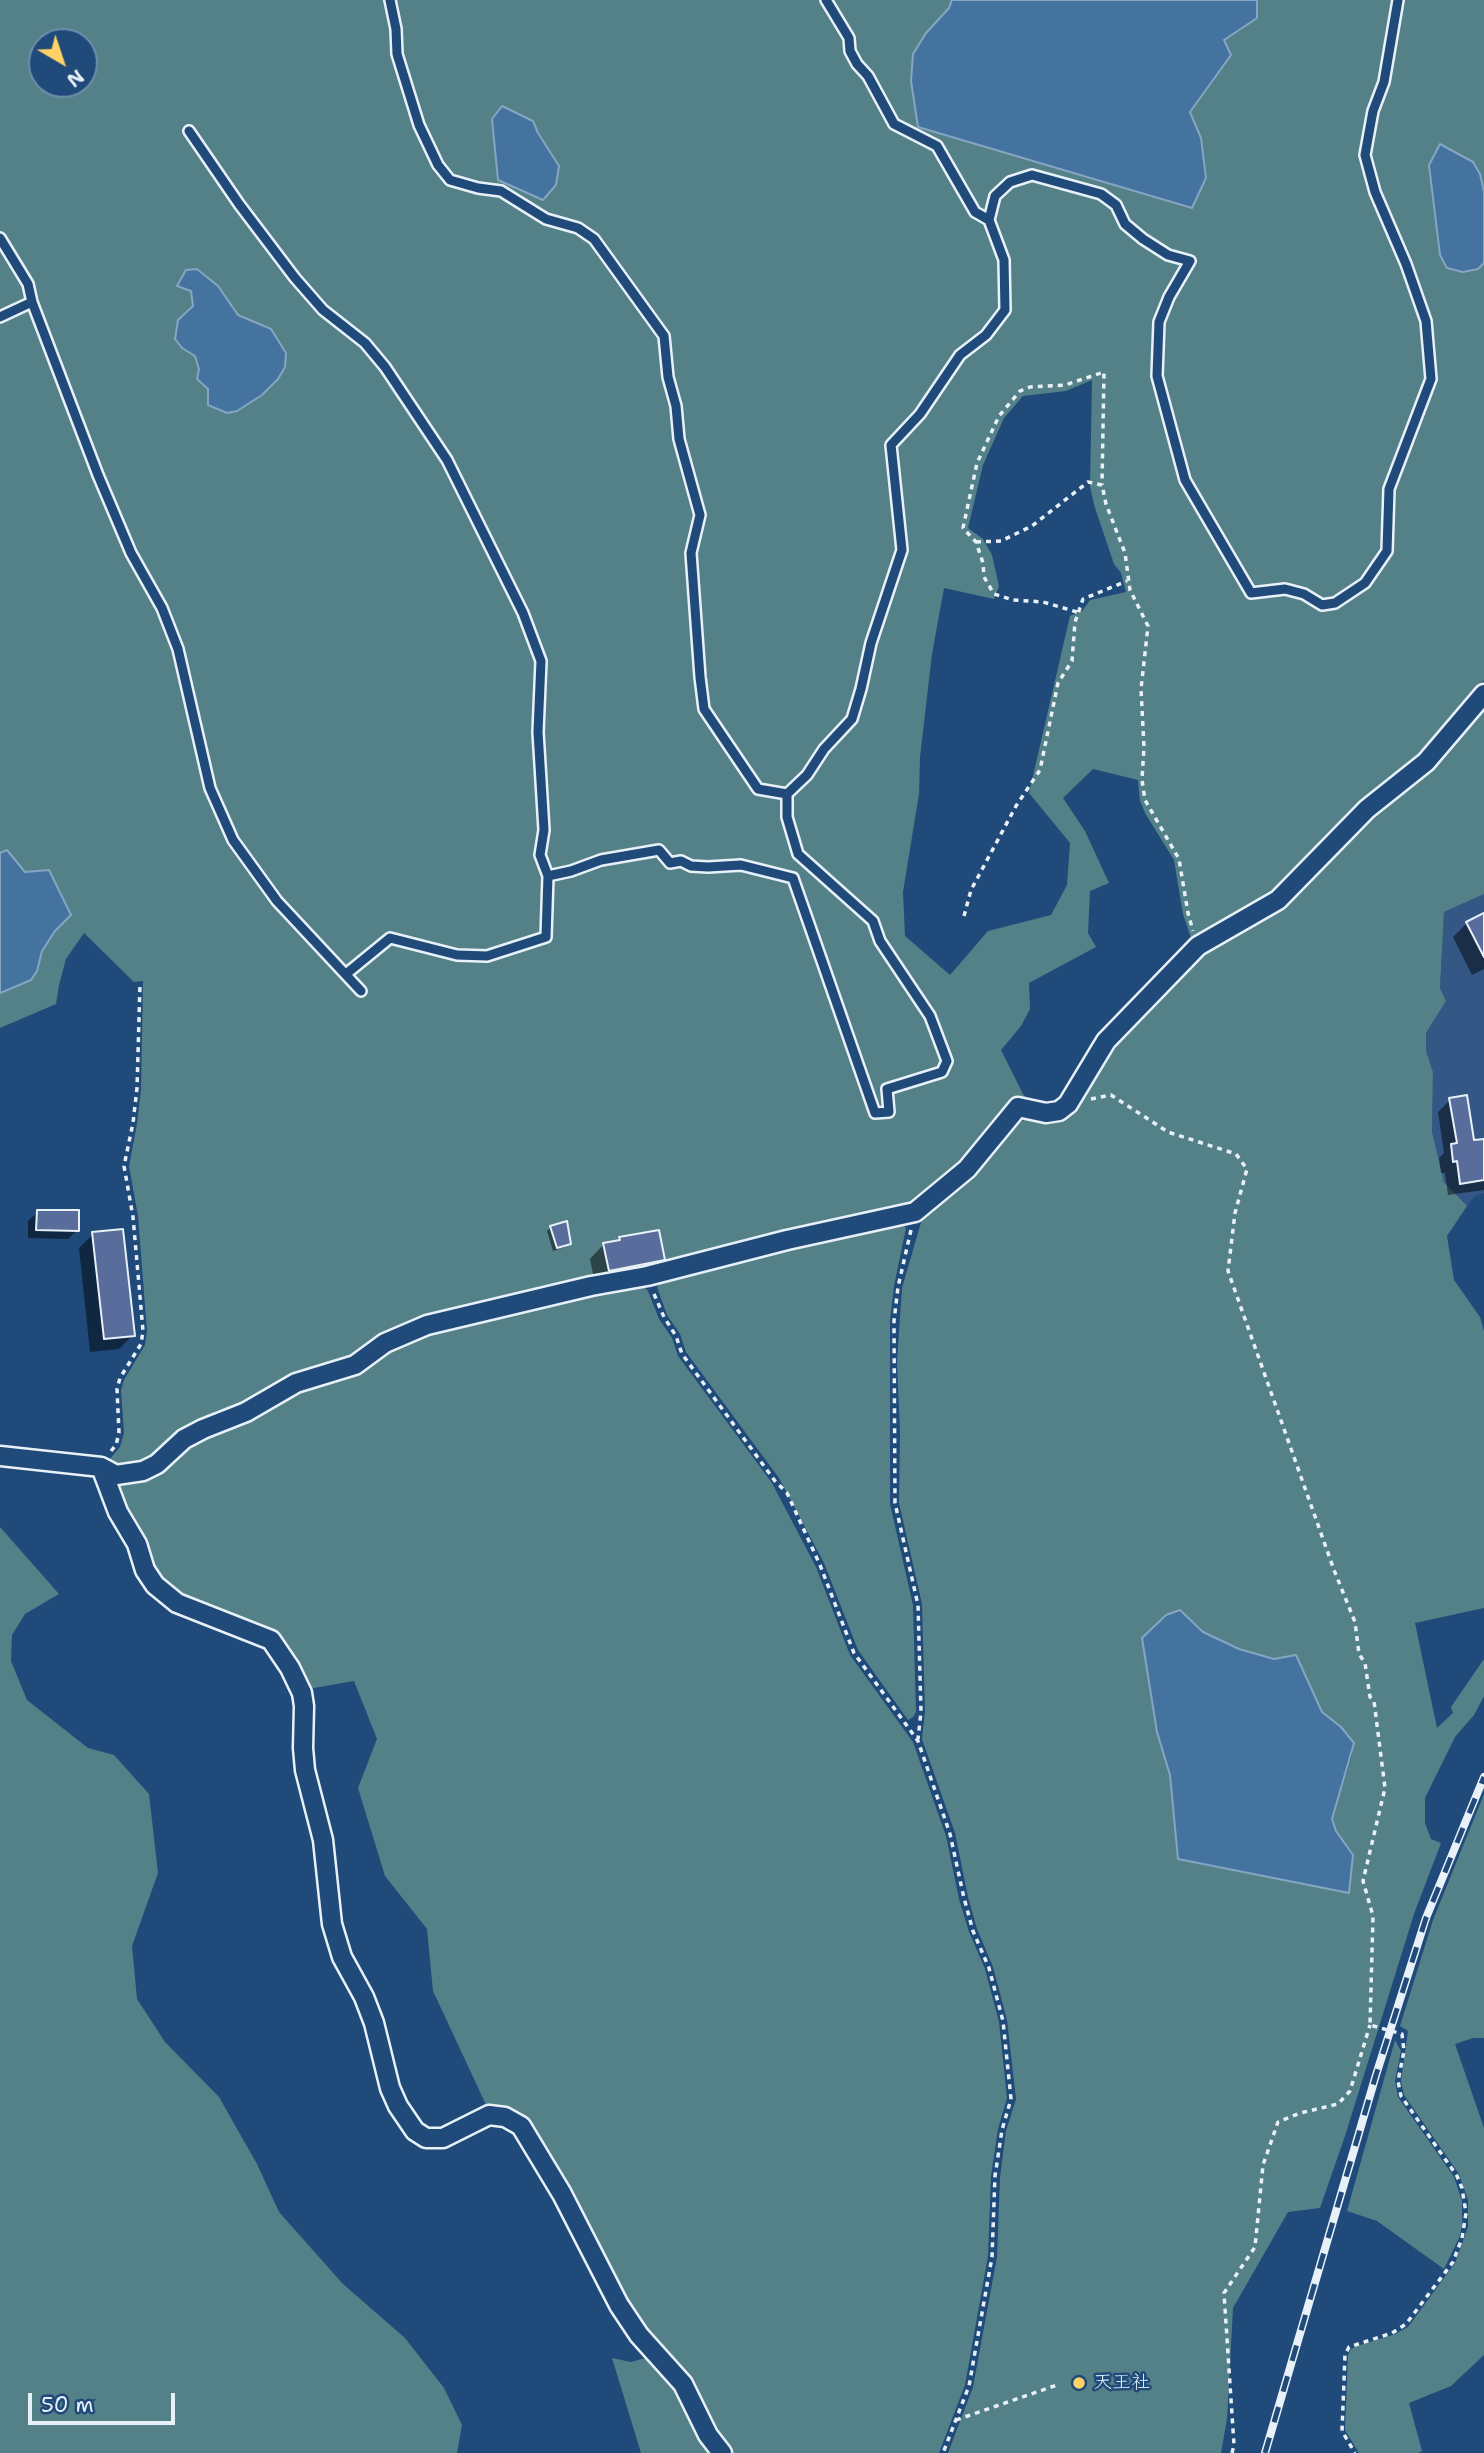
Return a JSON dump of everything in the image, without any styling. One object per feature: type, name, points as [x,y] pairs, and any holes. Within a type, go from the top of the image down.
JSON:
[{"type":"street","points":[[0,1456],[101,1467],[116,1475],[143,1471],[157,1464],[184,1439],[246,1412],[296,1383],[355,1365],[385,1343],[428,1325],[915,1212],[967,1169],[1018,1107],[1046,1113],[1059,1111],[1068,1104],[1106,1041],[1198,946],[1278,900],[1367,809],[1426,762],[1484,694]]},
{"type":"street","points":[[101,1467],[118,1512],[137,1544],[145,1570],[155,1585],[177,1603],[191,1610],[271,1640],[290,1668],[302,1693],[304,1759],[323,1840],[332,1924],[342,1957],[364,1997],[374,2023],[390,2088],[398,2106],[415,2131],[426,2138],[443,2138],[489,2115],[505,2117],[521,2126],[568,2205],[619,2305],[639,2335],[683,2385],[708,2435],[722,2453]]},
{"type":"lane","points":[[390,0],[393,5],[397,54],[419,125],[438,165],[450,180],[501,191],[546,219],[578,228],[594,239],[664,336],[679,439],[700,515],[691,554],[704,709],[758,789],[787,794]]},
{"type":"lane","points":[[826,0],[842,24],[857,64],[868,76],[894,124],[937,146],[975,212],[989,220]]},
{"type":"lane","points":[[548,876],[601,860],[659,850],[670,863],[681,861],[691,866],[708,867],[741,865],[793,878],[875,1113],[889,1112],[887,1089],[943,1072],[947,1061],[930,1016],[915,989],[880,941],[873,920],[798,855],[787,817],[787,794],[807,775],[824,749],[852,719],[861,690],[871,643],[902,550],[891,445],[920,414],[960,355],[986,335],[1005,310],[1004,260],[989,220],[995,196],[1010,182],[1032,175],[1101,194],[1116,205],[1125,224],[1143,239],[1168,255],[1191,261],[1159,322],[1157,376],[1185,480],[1251,593],[1285,589],[1304,594],[1322,605],[1335,603],[1365,583],[1387,551],[1389,489],[1431,379],[1426,321],[1406,264],[1375,192],[1365,155],[1373,111],[1384,82],[1398,0]]},
{"type":"lane","points":[[189,131],[239,204],[295,278],[323,310],[365,343],[386,367],[447,460],[523,613],[541,661],[538,732],[544,830],[540,855],[548,876],[547,937],[487,956],[457,955],[390,938],[346,974]]},
{"type":"lane","points":[[0,238],[28,284],[32,302],[131,553],[162,608],[178,649],[210,788],[233,840],[277,901],[361,991]]},
{"type":"lane","points":[[0,317],[32,302]]},
{"type":"path","points":[[1077,612],[1043,602],[1013,600],[994,594],[984,577],[983,563],[976,542],[963,527],[977,463],[999,416],[1020,390],[1065,385],[1104,372],[1102,485],[1106,504],[1125,554],[1127,581],[1148,626],[1141,690],[1142,780],[1145,800],[1179,859],[1188,913],[1198,946]]},
{"type":"path","points":[[976,542],[987,544],[1002,541],[1032,526],[1088,482],[1102,485]]},
{"type":"path","points":[[964,916],[971,890],[1017,806],[1040,771],[1058,683],[1072,661],[1072,638],[1077,612],[1083,599],[1127,581]]},
{"type":"path","points":[[101,1467],[116,1445],[119,1433],[117,1389],[120,1378],[141,1344],[143,1331],[133,1217],[124,1166],[137,1088],[140,985]]},
{"type":"path","points":[[1068,1104],[1111,1096],[1168,1132],[1236,1154],[1247,1169],[1235,1213],[1228,1271],[1355,1622],[1359,1654],[1365,1663],[1370,1696],[1374,1701],[1385,1788],[1363,1881],[1373,1916],[1370,2025],[1350,2091],[1338,2105],[1300,2113],[1278,2122],[1263,2165],[1255,2247],[1224,2292],[1234,2445],[1232,2453]]},
{"type":"path","points":[[915,1212],[898,1287],[893,1362],[895,1503],[918,1605],[921,1712],[918,1741]]},
{"type":"path","points":[[647,1276],[663,1317],[676,1336],[682,1354],[775,1481],[787,1493],[820,1565],[854,1653],[918,1741],[950,1834],[967,1909],[989,1968],[1003,2021],[1011,2099],[1002,2130],[996,2176],[992,2257],[969,2386],[943,2453]]},
{"type":"path","points":[[1355,2453],[1342,2431],[1345,2355],[1349,2347],[1356,2343],[1392,2333],[1406,2324],[1452,2262],[1462,2238],[1466,2213],[1457,2176],[1401,2096],[1398,2081],[1404,2051],[1402,2034],[1370,2025]]},
{"type":"path","points":[[956,2420],[1057,2385]]},
{"type":"shaded area","points":[[952,0],[1257,0],[1257,18],[1224,40],[1231,55],[1190,112],[1201,138],[1206,178],[1192,208],[918,127],[911,81],[913,54],[926,33],[949,8]]},
{"type":"shaded area","points":[[502,106],[533,121],[559,166],[556,185],[543,200],[498,180],[492,119]]},
{"type":"shaded area","points":[[1440,144],[1473,162],[1480,174],[1484,192],[1484,263],[1478,269],[1463,272],[1447,268],[1440,255],[1429,165]]},
{"type":"shaded area","points":[[197,269],[218,286],[238,315],[271,329],[286,353],[285,367],[278,379],[262,395],[237,411],[227,413],[208,405],[208,389],[197,379],[199,369],[195,356],[182,348],[175,339],[178,320],[193,306],[191,291],[177,286],[186,270]]},
{"type":"shaded area","points":[[7,850],[25,872],[49,870],[71,915],[55,931],[42,951],[37,971],[31,980],[0,993],[0,853]]},
{"type":"shaded area","points":[[1484,894],[1484,1193],[1475,1196],[1467,1206],[1444,1182],[1432,1132],[1433,1072],[1426,1051],[1426,1033],[1446,1001],[1440,988],[1444,912]]},
{"type":"shaded area","points":[[1180,1610],[1203,1632],[1239,1649],[1274,1659],[1296,1655],[1322,1712],[1341,1727],[1354,1743],[1332,1819],[1336,1831],[1353,1855],[1349,1893],[1178,1859],[1170,1775],[1157,1732],[1142,1638],[1166,1615]]},
{"type":"green space","points":[[0,0],[1484,0],[1484,680],[1421,754],[1274,893],[1193,944],[1183,914],[1174,860],[1145,813],[1140,801],[1138,780],[1093,769],[1063,798],[1085,831],[1109,883],[1090,891],[1088,933],[1096,947],[1029,983],[1030,1009],[1021,1026],[1001,1050],[1023,1094],[1031,1103],[906,1208],[425,1320],[141,1467],[113,1469],[109,1460],[120,1447],[124,1433],[121,1390],[145,1345],[147,1331],[138,1216],[129,1166],[141,1089],[143,981],[134,982],[84,933],[66,959],[56,1004],[0,1028]],"holes":[[[1092,380],[1090,487],[1114,564],[1121,573],[1126,592],[1090,600],[1083,610],[1070,616],[1029,793],[1070,843],[1067,885],[1051,915],[988,931],[950,975],[905,936],[903,892],[919,794],[920,757],[932,654],[944,588],[994,599],[999,586],[992,555],[983,539],[968,528],[983,465],[1004,418],[1023,396],[1066,391]]]},
{"type":"green space","points":[[1484,703],[1484,894],[1444,912],[1440,988],[1446,1001],[1426,1033],[1426,1051],[1433,1072],[1432,1132],[1444,1182],[1467,1206],[1447,1236],[1454,1280],[1480,1317],[1484,1331],[1484,1608],[1415,1623],[1437,1728],[1453,1713],[1451,1707],[1484,1659],[1484,1696],[1474,1715],[1455,1737],[1425,1798],[1425,1823],[1431,1839],[1441,1843],[1414,1914],[1320,2208],[1288,2212],[1233,2308],[1227,2419],[1221,2453],[948,2453],[973,2387],[997,2257],[1000,2177],[1006,2131],[1016,2099],[1007,2020],[993,1967],[977,1929],[968,1897],[955,1833],[922,1739],[925,1712],[922,1604],[899,1503],[897,1362],[902,1288],[922,1219],[979,1169],[1016,1123],[1030,1118],[1066,1117],[1111,1043],[1197,954],[1277,908]],"holes":[[[1180,1610],[1203,1632],[1239,1649],[1274,1659],[1296,1655],[1322,1712],[1341,1727],[1352,1755],[1332,1819],[1336,1831],[1353,1855],[1178,1859],[1170,1775],[1157,1732],[1142,1639]]]},
{"type":"green space","points":[[900,1219],[906,1228],[890,1321],[890,1504],[913,1605],[916,1712],[908,1720],[858,1650],[824,1563],[779,1478],[686,1352],[680,1334],[667,1315],[657,1287],[662,1277]]},
{"type":"green space","points":[[639,1281],[648,1291],[678,1356],[772,1483],[816,1567],[850,1655],[913,1742],[946,1836],[959,1899],[969,1932],[985,1969],[999,2022],[1007,2098],[998,2129],[991,2176],[988,2256],[965,2385],[939,2453],[730,2453],[623,2302],[532,2130],[488,2109],[433,1991],[427,1929],[385,1876],[358,1788],[377,1739],[354,1681],[308,1689],[288,1647],[273,1633],[180,1598],[151,1572],[120,1503],[115,1480],[298,1388],[429,1331]]},
{"type":"green space","points":[[0,1527],[59,1594],[25,1614],[12,1635],[11,1661],[27,1700],[88,1748],[114,1755],[149,1794],[158,1873],[132,1946],[137,1999],[165,2042],[219,2097],[257,2164],[279,2212],[343,2284],[405,2338],[444,2388],[462,2425],[457,2453],[0,2453]]},
{"type":"green space","points":[[1484,1794],[1484,2038],[1473,2038],[1455,2044],[1484,2128],[1484,2355],[1451,2386],[1409,2403],[1422,2451],[1359,2453],[1345,2430],[1348,2355],[1351,2349],[1357,2346],[1393,2335],[1408,2327],[1455,2263],[1468,2227],[1468,2200],[1459,2174],[1404,2095],[1401,2081],[1408,2031],[1400,2026],[1433,1920]]},
{"type":"green space","points":[[1395,2040],[1401,2051],[1395,2081],[1398,2097],[1454,2177],[1462,2201],[1459,2238],[1444,2269],[1377,2221],[1347,2211]]},
{"type":"green space","points":[[649,2357],[678,2388],[714,2453],[641,2453],[612,2358],[631,2362]]},
{"type":"building","points":[[1484,913],[1484,957],[1466,922]]},
{"type":"building","points":[[1467,1095],[1474,1140],[1484,1139],[1484,1180],[1460,1184],[1457,1161],[1453,1162],[1451,1144],[1457,1143],[1449,1098]]},
{"type":"building","points":[[37,1210],[79,1210],[79,1231],[36,1230]]},
{"type":"building","points":[[567,1221],[571,1244],[557,1248],[550,1226]]},
{"type":"building","points":[[123,1229],[135,1336],[104,1339],[92,1232]]},
{"type":"building","points":[[659,1230],[665,1260],[609,1271],[603,1243],[620,1240],[619,1237]]},
{"type":"railway","points":[[1265,2453],[1376,2075],[1426,1918],[1484,1777]]},
{"type":"place","name":"天王社","points":[[1079,2383]]}]
